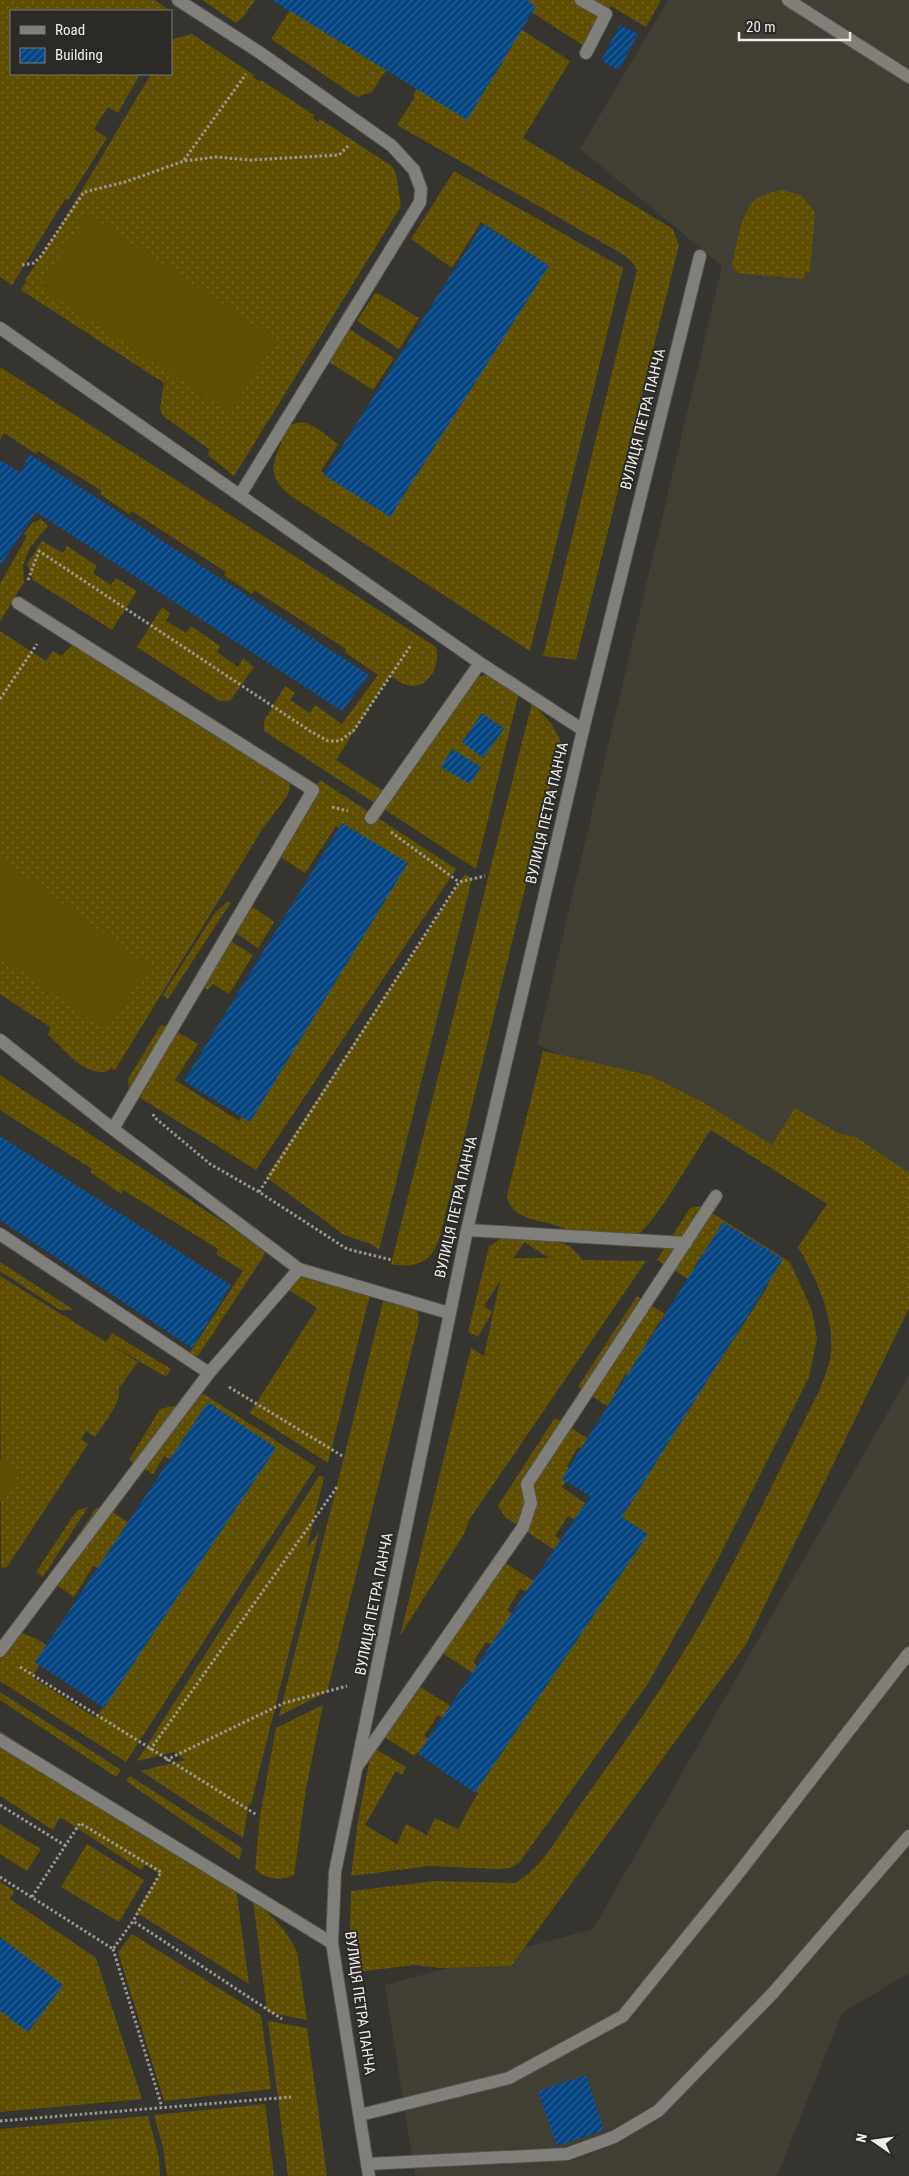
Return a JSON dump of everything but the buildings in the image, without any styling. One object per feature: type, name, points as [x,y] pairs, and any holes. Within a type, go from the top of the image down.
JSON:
[{"type":"street","points":[[178,0],[260,52],[392,146],[408,162],[419,184],[420,202],[240,495]]},
{"type":"street","points":[[581,0],[606,14],[586,53]]},
{"type":"street","points":[[788,0],[909,77]]},
{"type":"street","name":"ВУЛИЦЯ ПЕТРА ПАНЧА","points":[[368,2170],[332,1943],[335,1872],[467,1230],[583,730],[700,256]]},
{"type":"street","points":[[0,328],[480,663],[583,730]]},
{"type":"street","points":[[18,603],[313,790],[113,1129]]},
{"type":"street","points":[[371,818],[480,663]]},
{"type":"street","points":[[0,1040],[113,1129],[299,1269],[450,1313]]},
{"type":"street","points":[[358,1765],[523,1528],[531,1503],[527,1484],[716,1196]]},
{"type":"street","points":[[467,1230],[686,1243]]},
{"type":"street","points":[[0,1234],[209,1373]]},
{"type":"street","points":[[0,1651],[209,1373],[299,1269]]},
{"type":"street","points":[[360,2115],[509,2078],[623,2016],[734,1878],[909,1653]]},
{"type":"street","points":[[0,1740],[332,1943]]},
{"type":"street","points":[[368,2170],[567,2154],[614,2137],[658,2111],[773,1993],[909,1836]]},
{"type":"path","points":[[184,161],[232,95],[260,52]]},
{"type":"path","points":[[22,265],[34,263],[41,256],[84,192],[125,182],[184,161],[216,157],[250,160],[339,155],[367,128]]},
{"type":"path","points":[[18,603],[39,551],[310,731],[328,741],[340,741],[354,730],[415,639]]},
{"type":"path","points":[[0,699],[51,623]]},
{"type":"path","points":[[326,813],[332,807],[371,818],[459,882]]},
{"type":"path","points":[[259,1192],[459,882],[485,876]]},
{"type":"path","points":[[152,1110],[154,1117],[210,1164],[259,1192],[347,1249],[392,1260]]},
{"type":"path","points":[[226,1385],[344,1457]]},
{"type":"path","points":[[150,1750],[337,1487]]},
{"type":"path","points":[[19,1666],[150,1750],[257,1815]]},
{"type":"path","points":[[166,1760],[284,1703],[375,1680]]},
{"type":"path","points":[[0,1805],[66,1846]]},
{"type":"path","points":[[32,1897],[80,1823],[161,1872],[133,1921],[113,1949]]},
{"type":"path","points":[[0,1877],[113,1949],[162,2107]]},
{"type":"path","points":[[133,1921],[282,2020]]},
{"type":"path","points":[[0,2121],[291,2097]]},
{"type":"shaded area","points":[[0,0],[155,0],[169,10],[10,10],[10,75],[139,75],[118,113],[108,107],[94,129],[107,138],[68,200],[65,199],[12,285],[0,277]]},
{"type":"shaded area","points":[[202,0],[255,0],[243,17],[236,23]]},
{"type":"shaded area","points":[[297,0],[392,61],[372,92],[357,97],[271,39]]},
{"type":"shaded area","points":[[476,0],[570,61],[523,138],[673,229],[679,245],[576,660],[543,656],[637,270],[624,255],[397,125],[415,97],[413,95],[421,81],[470,112],[503,62],[486,51]]},
{"type":"shaded area","points":[[513,0],[661,0],[646,27],[611,6],[587,48]]},
{"type":"shaded area","points":[[668,0],[909,0],[909,1231],[537,1044],[722,266],[580,149]]},
{"type":"shaded area","points":[[192,34],[254,75],[253,77],[259,81],[261,80],[314,115],[313,118],[318,122],[320,119],[393,167],[396,174],[401,206],[234,476],[208,455],[209,449],[163,416],[160,408],[164,383],[21,290],[26,282],[25,280],[52,240],[150,75],[172,75],[172,42],[174,39]]},
{"type":"shaded area","points":[[454,171],[623,268],[530,651],[291,496],[279,484],[274,472],[275,458],[282,442],[274,437],[292,424],[307,423],[338,444],[321,471],[385,513],[546,264],[481,222],[452,268],[411,239]]},
{"type":"shaded area","points":[[782,190],[801,195],[815,212],[810,272],[805,272],[804,279],[738,273],[732,266],[746,212],[759,197]]},
{"type":"shaded area","points":[[88,214],[277,340],[229,412],[40,287]]},
{"type":"shaded area","points":[[378,293],[419,318],[399,349],[357,321],[374,294]]},
{"type":"shaded area","points":[[349,329],[394,358],[373,390],[329,362]]},
{"type":"shaded area","points":[[0,367],[436,647],[437,660],[433,673],[429,678],[424,683],[412,686],[390,676],[336,760],[394,798],[454,694],[477,677],[490,674],[519,692],[476,869],[264,731],[264,721],[285,686],[295,693],[290,700],[310,713],[315,705],[342,724],[378,675],[345,652],[346,649],[254,590],[252,594],[224,575],[226,572],[132,511],[129,514],[100,494],[102,491],[38,451],[36,454],[4,433],[0,440]]},
{"type":"shaded area","points":[[41,519],[48,526],[30,547],[23,565],[24,582],[0,622],[0,584],[27,536],[24,534],[32,523]]},
{"type":"shaded area","points":[[42,541],[63,553],[67,546],[97,566],[93,573],[111,585],[116,578],[137,591],[112,630],[33,580],[27,564]]},
{"type":"shaded area","points":[[162,607],[170,613],[166,621],[186,633],[191,626],[220,646],[217,652],[238,667],[243,658],[254,667],[230,701],[219,701],[137,647]]},
{"type":"shaded area","points":[[0,631],[46,661],[53,651],[61,656],[75,642],[292,778],[288,795],[263,828],[115,1070],[111,1068],[106,1072],[98,1072],[74,1060],[48,1035],[50,1027],[0,994]]},
{"type":"shaded area","points":[[532,703],[551,723],[561,742],[440,1236],[433,1252],[422,1262],[408,1265],[391,1264]]},
{"type":"shaded area","points":[[320,780],[456,869],[256,1170],[134,1094],[129,1089],[128,1079],[161,1025],[169,1027],[198,1044],[175,1080],[239,1121],[399,868],[336,826],[305,873],[273,852]]},
{"type":"shaded area","points":[[0,858],[150,967],[104,1030],[0,955]]},
{"type":"shaded area","points":[[465,874],[472,879],[379,1250],[371,1244],[344,1235],[266,1177]]},
{"type":"shaded area","points":[[227,902],[231,902],[168,999],[163,995],[214,914]]},
{"type":"shaded area","points":[[244,905],[253,907],[274,922],[258,948],[227,927]]},
{"type":"shaded area","points":[[222,936],[253,955],[229,994],[213,984],[208,990],[203,987]]},
{"type":"shaded area","points":[[543,1051],[649,1075],[701,1101],[772,1145],[795,1108],[840,1134],[856,1137],[909,1173],[909,1308],[745,1646],[511,1966],[440,1968],[415,1965],[356,1972],[350,1935],[351,1891],[435,1881],[515,1883],[525,1877],[543,1859],[617,1754],[703,1620],[820,1389],[830,1357],[831,1338],[827,1311],[817,1284],[798,1247],[827,1204],[711,1130],[661,1207],[641,1232],[633,1237],[600,1237],[527,1218],[516,1212],[509,1202],[507,1195]]},
{"type":"shaded area","points":[[0,1075],[263,1248],[265,1254],[198,1356],[189,1354],[243,1271],[216,1254],[218,1249],[123,1190],[121,1194],[90,1172],[92,1169],[0,1110]]},
{"type":"shaded area","points":[[701,1206],[790,1262],[811,1308],[817,1339],[809,1377],[716,1563],[647,1685],[519,1863],[509,1868],[499,1869],[430,1866],[351,1876],[358,1821],[372,1747],[406,1767],[402,1775],[396,1771],[365,1825],[397,1844],[406,1824],[427,1835],[435,1818],[458,1829],[478,1793],[473,1788],[612,1521],[703,1378],[708,1379],[768,1286],[716,1250],[707,1247],[694,1267],[700,1272],[693,1282],[657,1260],[690,1208]]},
{"type":"shaded area","points":[[546,1237],[570,1246],[583,1260],[646,1261],[469,1520],[464,1534],[400,1636],[471,1348],[484,1356],[500,1281],[484,1306],[492,1312],[478,1337],[468,1332],[489,1247],[501,1238]],"holes":[[[524,1242],[549,1258],[514,1258]]]},
{"type":"shaded area","points":[[0,1262],[74,1310],[60,1310],[0,1271]]},
{"type":"shaded area","points":[[299,1274],[371,1290],[328,1463],[250,1413],[317,1308],[286,1288]]},
{"type":"shaded area","points":[[0,1276],[106,1342],[112,1333],[171,1369],[166,1377],[110,1344],[138,1362],[119,1388],[118,1400],[107,1420],[95,1437],[86,1431],[81,1439],[88,1444],[7,1567],[1,1569]]},
{"type":"shaded area","points":[[385,1294],[417,1308],[419,1321],[327,1692],[279,1716]]},
{"type":"shaded area","points":[[637,1296],[671,1318],[666,1325],[660,1321],[647,1341],[653,1345],[633,1377],[626,1373],[614,1393],[621,1397],[613,1410],[578,1387]]},
{"type":"shaded area","points":[[909,1375],[909,1973],[842,2013],[777,2176],[415,2176],[385,1985],[593,1929]]},
{"type":"shaded area","points":[[204,1394],[316,1467],[126,1762],[0,1681],[0,1656],[19,1632],[35,1638],[50,1647],[32,1677],[96,1718],[256,1471],[171,1460],[164,1456],[153,1474],[129,1460],[160,1409],[179,1405]]},
{"type":"shaded area","points":[[554,1419],[560,1420],[591,1441],[584,1450],[578,1447],[567,1466],[572,1472],[562,1487],[586,1504],[575,1520],[568,1516],[555,1536],[562,1541],[556,1551],[505,1517],[498,1506]]},
{"type":"shaded area","points":[[0,1460],[20,1473],[0,1502]]},
{"type":"shaded area","points":[[319,1476],[324,1477],[307,1548],[319,1532],[251,1804],[249,1803],[243,1838],[141,1771],[185,1760],[174,1752],[137,1761]]},
{"type":"shaded area","points":[[88,1507],[43,1577],[36,1572],[75,1513]]},
{"type":"shaded area","points":[[96,1508],[111,1511],[130,1524],[101,1569],[93,1566],[74,1597],[49,1580]]},
{"type":"shaded area","points":[[504,1562],[535,1582],[529,1593],[520,1589],[507,1610],[514,1615],[494,1645],[486,1642],[473,1662],[480,1668],[476,1675],[439,1651]]},
{"type":"shaded area","points":[[416,1684],[455,1709],[447,1720],[438,1715],[424,1736],[432,1741],[423,1756],[417,1752],[414,1756],[383,1736]]},
{"type":"shaded area","points":[[0,1692],[121,1770],[116,1777],[0,1700]]},
{"type":"shaded area","points":[[323,1705],[306,1789],[294,1875],[279,1879],[269,1877],[255,1869],[260,1816],[276,1728]]},
{"type":"shaded area","points":[[0,1731],[236,1888],[249,1984],[136,1912],[160,1874],[145,1865],[141,1870],[60,1817],[53,1830],[0,1796]]},
{"type":"shaded area","points":[[130,1776],[242,1848],[240,1860],[126,1781]]},
{"type":"shaded area","points":[[0,1824],[41,1849],[27,1871],[0,1854]]},
{"type":"shaded area","points":[[87,1844],[144,1880],[119,1922],[61,1887]]},
{"type":"shaded area","points":[[0,1882],[14,1891],[10,1899],[96,1958],[142,2099],[0,2112]]},
{"type":"shaded area","points":[[253,1900],[278,1923],[289,1937],[297,1952],[307,2020],[267,2012]]},
{"type":"shaded area","points":[[132,1934],[261,2015],[271,2089],[164,2101],[118,1952]]},
{"type":"shaded area","points":[[268,2021],[307,2028],[327,2176],[288,2176]]},
{"type":"shaded area","points":[[265,2104],[274,2176],[167,2176],[163,2147],[154,2115]]},
{"type":"shaded area","points":[[148,2116],[159,2157],[160,2176],[0,2176],[0,2129]]}]
